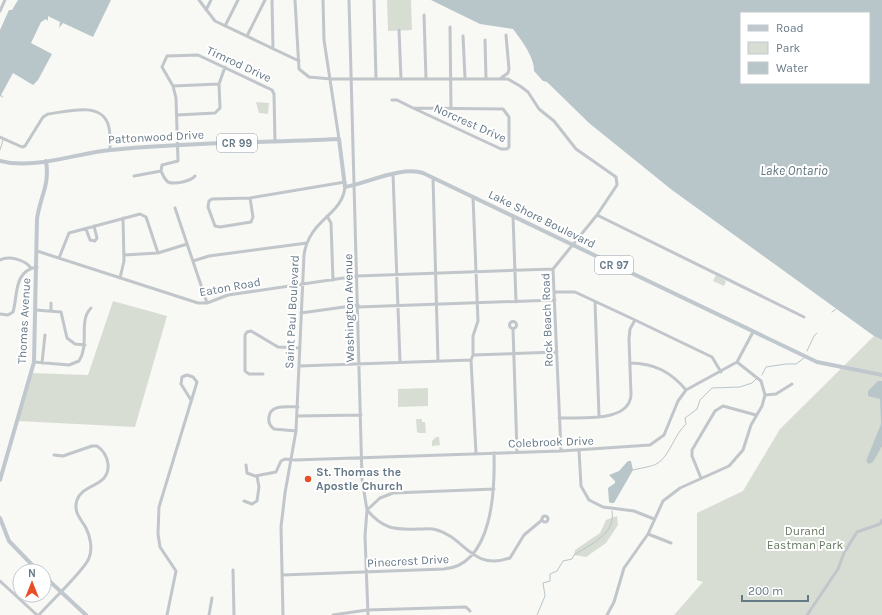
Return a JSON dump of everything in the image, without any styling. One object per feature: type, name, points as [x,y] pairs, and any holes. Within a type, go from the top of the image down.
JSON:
[{"type":"main road","name":"Pattonwood Drive","points":[[0,162],[24,164],[110,150],[178,145],[339,139]]},
{"type":"main road","name":"Saint Paul Boulevard","points":[[339,139],[345,187]]},
{"type":"main road","name":"Thomas Avenue","points":[[0,480],[34,362],[38,210],[48,180],[46,161]]},
{"type":"main road","name":"Lake Shore Boulevard","points":[[345,187],[414,170],[817,362],[882,375]]},
{"type":"main road","points":[[0,518],[9,541],[30,563]]},
{"type":"main road","points":[[52,584],[86,615]]},
{"type":"street","points":[[0,11],[5,0]]},
{"type":"street","points":[[199,0],[212,19],[299,61],[295,0]]},
{"type":"street","points":[[206,10],[211,0]]},
{"type":"street","points":[[224,26],[238,0]]},
{"type":"street","points":[[247,36],[266,0]]},
{"type":"street","points":[[272,0],[273,49]]},
{"type":"street","name":"Saint Paul Boulevard","points":[[323,0],[324,40],[339,139]]},
{"type":"street","name":"Washington Avenue","points":[[349,0],[362,484],[367,510],[365,536],[368,615]]},
{"type":"street","points":[[374,0],[376,80]]},
{"type":"street","points":[[424,15],[426,79]]},
{"type":"street","points":[[450,27],[451,108]]},
{"type":"street","points":[[400,30],[401,79]]},
{"type":"street","points":[[501,78],[508,73],[510,69],[506,34]]},
{"type":"street","points":[[463,36],[465,78]]},
{"type":"street","points":[[485,40],[486,78]]},
{"type":"street","name":"Timrod Drive","points":[[161,171],[162,165],[178,162],[176,98],[173,86],[162,68],[167,56],[196,55],[225,67],[273,91],[275,142]]},
{"type":"street","name":"Rock Beach Road","points":[[299,61],[299,69],[302,73],[309,77],[331,79],[508,79],[528,92],[539,109],[554,121],[575,147],[616,177],[617,185],[597,215],[553,269],[561,451]]},
{"type":"street","points":[[177,115],[217,113],[220,108],[219,84],[225,67]]},
{"type":"street","points":[[173,86],[219,84]]},
{"type":"street","name":"Norcrest Drive","points":[[392,100],[397,100],[413,108],[499,149],[505,150],[509,147],[510,120],[505,110],[496,107],[413,108]]},
{"type":"street","points":[[0,137],[22,147],[25,146],[43,117],[48,114],[87,110],[98,113],[106,120],[110,131],[110,150]]},
{"type":"street","points":[[134,176],[161,171],[166,180],[171,183],[190,180],[195,176]]},
{"type":"street","points":[[393,174],[400,361]]},
{"type":"street","points":[[433,178],[438,305],[438,361]]},
{"type":"street","points":[[250,198],[253,217],[251,222],[220,227],[215,226],[208,207],[210,200],[250,198],[345,182]]},
{"type":"street","name":"Saint Paul Boulevard","points":[[283,615],[282,511],[296,431],[302,284],[307,243],[315,228],[339,205],[345,187]]},
{"type":"street","points":[[473,197],[478,324],[473,336],[473,355],[471,360],[476,453]]},
{"type":"street","points":[[176,208],[207,303]]},
{"type":"street","points":[[59,258],[68,234],[140,214],[145,215],[158,253]]},
{"type":"street","points":[[597,215],[804,317]]},
{"type":"street","points":[[327,216],[331,223],[333,280]]},
{"type":"street","points":[[513,216],[516,302]]},
{"type":"street","points":[[120,278],[124,255],[123,218]]},
{"type":"street","points":[[86,228],[89,239],[94,241],[97,238],[94,226]]},
{"type":"street","points":[[193,261],[209,256],[307,243]]},
{"type":"street","points":[[124,255],[158,253],[187,244]]},
{"type":"street","name":"Eaton Road","points":[[37,251],[188,301],[207,303],[228,295],[357,276],[553,269]]},
{"type":"street","points":[[0,260],[10,258],[25,263],[31,268]]},
{"type":"street","points":[[0,314],[8,316],[13,312],[17,284],[31,268],[37,267]]},
{"type":"street","points":[[554,292],[576,292],[635,320],[712,357],[721,372]]},
{"type":"street","points":[[301,313],[358,306],[438,305],[555,300]]},
{"type":"street","points":[[595,302],[599,416]]},
{"type":"street","points":[[50,310],[51,304]]},
{"type":"street","points":[[34,362],[75,364],[80,359],[85,345],[85,318],[91,308]]},
{"type":"street","points":[[36,310],[57,310],[62,314],[67,338],[75,344],[85,345]]},
{"type":"street","points":[[559,418],[599,416],[620,413],[629,405],[631,395],[629,336],[635,320]]},
{"type":"street","points":[[513,329],[518,452]]},
{"type":"street","points":[[263,374],[247,374],[245,371],[245,336],[248,332],[251,332],[278,347],[300,348]]},
{"type":"street","name":"Colebrook Drive","points":[[291,460],[561,451],[640,447],[653,444],[666,432],[676,404],[686,390],[737,362],[753,332]]},
{"type":"street","points":[[42,363],[45,335]]},
{"type":"street","points":[[473,355],[557,352]]},
{"type":"street","points":[[299,366],[400,361],[471,360]]},
{"type":"street","points":[[607,615],[614,602],[624,568],[648,534],[661,504],[668,495],[729,466],[738,458],[743,450],[756,414],[762,406],[765,395],[761,381],[737,362]]},
{"type":"street","points":[[630,363],[648,365],[661,369],[672,376],[686,390]]},
{"type":"street","points":[[168,615],[176,573],[174,567],[164,556],[160,547],[158,534],[159,507],[190,409],[196,382],[193,377],[187,375],[182,378],[181,384],[191,400]]},
{"type":"street","points":[[765,395],[776,394],[792,384]]},
{"type":"street","points":[[701,478],[692,456],[692,450],[715,411],[723,406],[756,414]]},
{"type":"street","points":[[296,431],[274,429],[270,424],[269,418],[270,412],[275,409],[298,407]]},
{"type":"street","points":[[297,416],[360,414]]},
{"type":"street","points":[[0,581],[38,615],[86,564],[90,554],[87,532],[76,512],[77,499],[84,490],[98,484],[104,479],[107,473],[108,464],[103,451],[95,446],[63,456],[54,455]]},
{"type":"street","points":[[580,450],[582,486],[589,500],[603,507],[637,512],[654,518]]},
{"type":"street","name":"Pinecrest Drive","points":[[282,575],[450,569],[465,563],[473,554],[487,525],[494,489],[494,453]]},
{"type":"street","points":[[246,465],[247,473],[252,476],[257,476],[276,472],[283,459],[291,460]]},
{"type":"street","points":[[244,501],[252,504],[257,501],[259,487],[257,476]]},
{"type":"street","points":[[494,489],[393,493],[380,498],[367,510],[380,523],[391,528],[439,530],[473,554],[492,561],[510,558],[524,535],[542,520]]},
{"type":"street","points":[[807,615],[838,569],[844,553],[857,532],[881,523]]},
{"type":"street","points":[[648,534],[671,543]]},
{"type":"street","points":[[233,570],[234,615]]},
{"type":"street","points":[[209,615],[212,598]]},
{"type":"street","points":[[333,615],[368,610],[466,607],[470,611]]},
{"type":"green space","points":[[387,0],[411,0],[412,30],[388,31]]},
{"type":"green space","points":[[256,102],[269,103],[268,114],[259,113]]},
{"type":"green space","points":[[716,275],[726,281],[724,286],[713,281]]},
{"type":"green space","points":[[113,301],[167,316],[135,427],[18,421],[31,373],[88,375]]},
{"type":"green space","name":"Durand Eastman Park","points":[[874,336],[882,340],[882,615],[674,615],[703,582],[697,580],[697,513],[743,491],[780,429]]},
{"type":"green space","points":[[428,388],[428,406],[398,407],[398,389]]},
{"type":"green space","points":[[416,419],[422,419],[422,422],[425,422],[426,433],[417,432]]},
{"type":"green space","points":[[436,437],[439,437],[440,445],[432,446],[432,441]]},
{"type":"green space","points":[[617,516],[618,525],[606,543],[586,557],[574,555],[575,550],[600,533],[606,520]]},
{"type":"water","points":[[18,0],[111,0],[93,37],[63,23],[59,28],[60,22],[48,16],[48,21],[46,19],[41,22],[31,43],[52,54],[38,80],[33,85],[13,73],[1,95],[4,98],[0,96],[0,30],[9,10],[12,10]]},
{"type":"water","name":"Lake Ontario","points":[[431,0],[882,0],[882,340],[874,336],[672,190],[589,123],[534,71],[530,54],[513,29],[480,24]]},
{"type":"water","points":[[878,381],[882,381],[882,446],[873,462],[869,464],[866,461],[881,424],[880,399],[868,396],[868,391]]},
{"type":"water","points":[[628,461],[631,461],[633,470],[614,503],[611,503],[609,502],[608,488],[615,483],[615,481],[609,475],[619,471]]},
{"type":"waterway","points":[[0,150],[3,140]]},
{"type":"waterway","points":[[832,312],[836,309]]},
{"type":"waterway","points":[[807,351],[817,333]]},
{"type":"waterway","points":[[762,375],[766,367],[796,364],[804,358]]},
{"type":"waterway","points":[[633,470],[653,466],[666,455],[678,434],[686,424],[685,418],[697,409],[700,400],[712,388],[740,387],[752,383],[756,379]]},
{"type":"waterway","points":[[537,615],[545,596],[543,583],[550,581],[550,574],[557,571],[563,561],[572,559],[574,555],[601,538],[610,526],[612,511]]},
{"type":"place","name":"St. Thomas the Apostle Church","points":[[308,479]]}]
